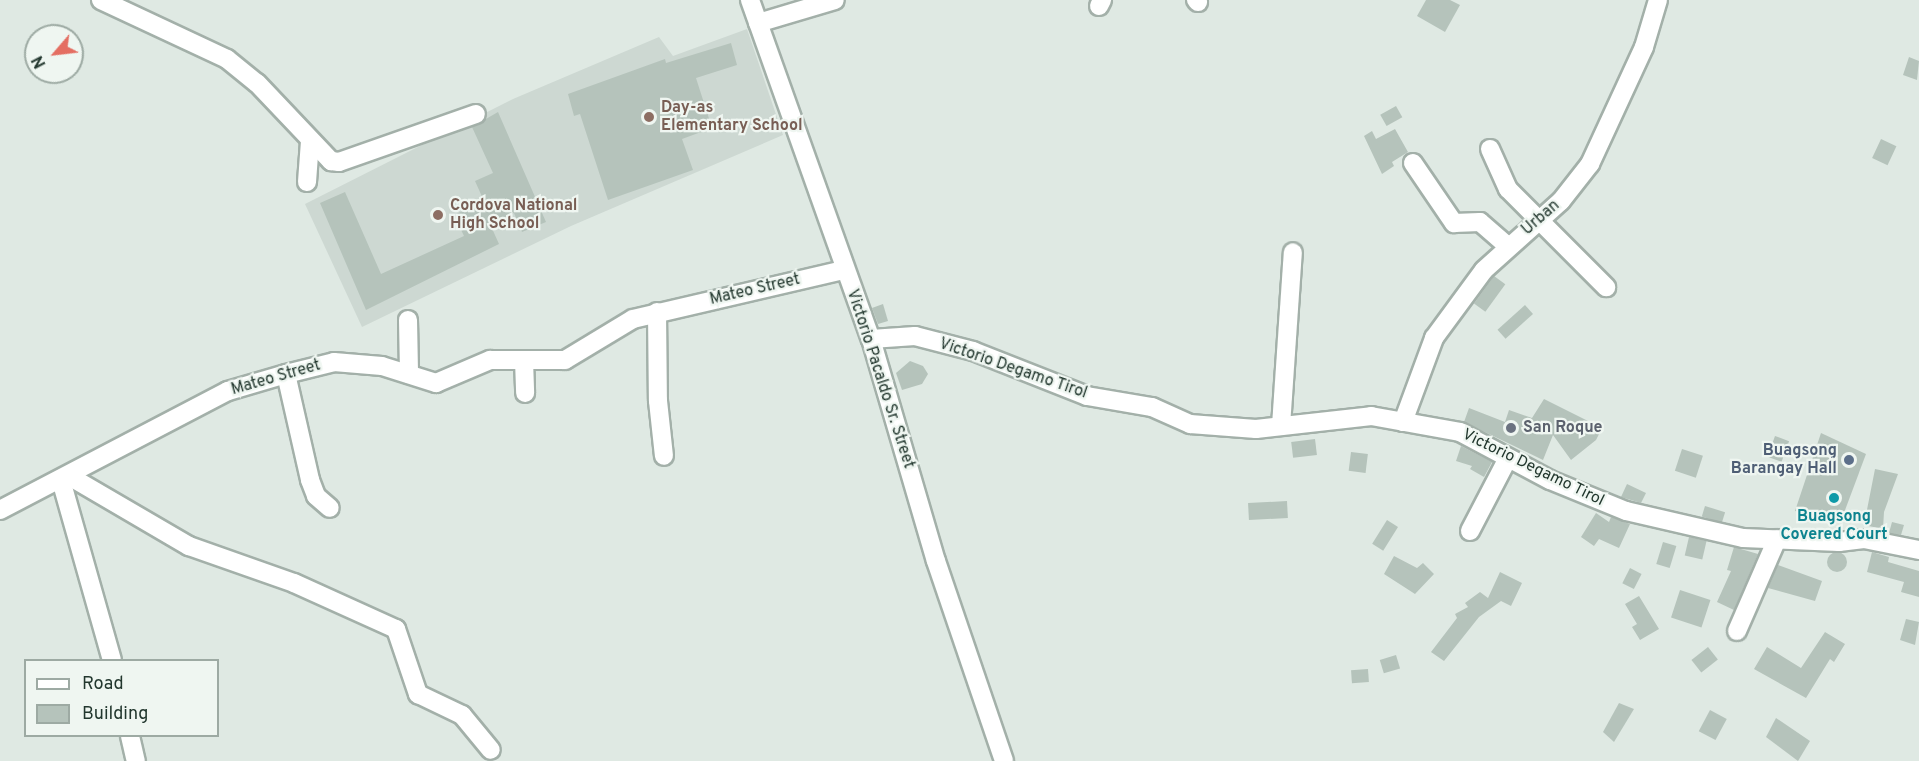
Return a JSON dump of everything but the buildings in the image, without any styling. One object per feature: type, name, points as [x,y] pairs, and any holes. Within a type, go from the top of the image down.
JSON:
[{"type":"street","points":[[101,0],[227,59],[257,83],[325,158],[339,162],[476,114]]},
{"type":"street","name":"Victorio Pacaldo Sr. Street","points":[[750,0],[844,270],[871,339],[936,561],[1004,761]]},
{"type":"street","points":[[758,23],[835,0]]},
{"type":"street","name":"Urban","points":[[1403,422],[1434,338],[1484,270],[1508,246],[1540,221],[1590,164],[1644,47],[1658,0]]},
{"type":"street","points":[[307,182],[310,141]]},
{"type":"street","points":[[1490,149],[1508,189],[1606,287]]},
{"type":"street","points":[[1413,163],[1454,223],[1480,222],[1508,246]]},
{"type":"street","points":[[1281,426],[1293,252]]},
{"type":"street","name":"Mateo Street","points":[[0,510],[228,392],[286,374],[334,362],[382,366],[435,383],[490,360],[565,360],[633,319],[844,270]]},
{"type":"street","points":[[657,312],[658,401],[664,456]]},
{"type":"street","points":[[408,320],[409,374]]},
{"type":"street","name":"Victorio Degamo Tirol","points":[[871,339],[915,336],[973,351],[1087,396],[1152,407],[1190,424],[1256,429],[1371,416],[1460,432],[1508,458],[1626,512],[1743,537],[1839,542],[1864,539],[1919,550]]},
{"type":"street","points":[[524,360],[525,393]]},
{"type":"street","points":[[286,374],[310,480],[316,496],[330,508]]},
{"type":"street","points":[[1470,531],[1508,458]]},
{"type":"street","points":[[65,478],[112,659]]},
{"type":"street","points":[[65,478],[189,546],[294,583],[396,629],[418,694],[462,715],[491,750]]},
{"type":"street","points":[[1737,631],[1777,539]]},
{"type":"street","points":[[130,737],[136,761]]},
{"type":"shaded area","points":[[747,29],[783,135],[571,226],[362,327],[305,204],[513,99],[659,37],[673,56]]},
{"type":"place","name":"Day-as Elementary School","points":[[649,117]]},
{"type":"place","name":"Cordova National High School","points":[[438,215]]},
{"type":"place","name":"San Roque","points":[[1511,428]]},
{"type":"place","name":"Buagsong Barangay Hall","points":[[1849,460]]},
{"type":"place","name":"Buagsong Covered Court","points":[[1834,498]]}]
